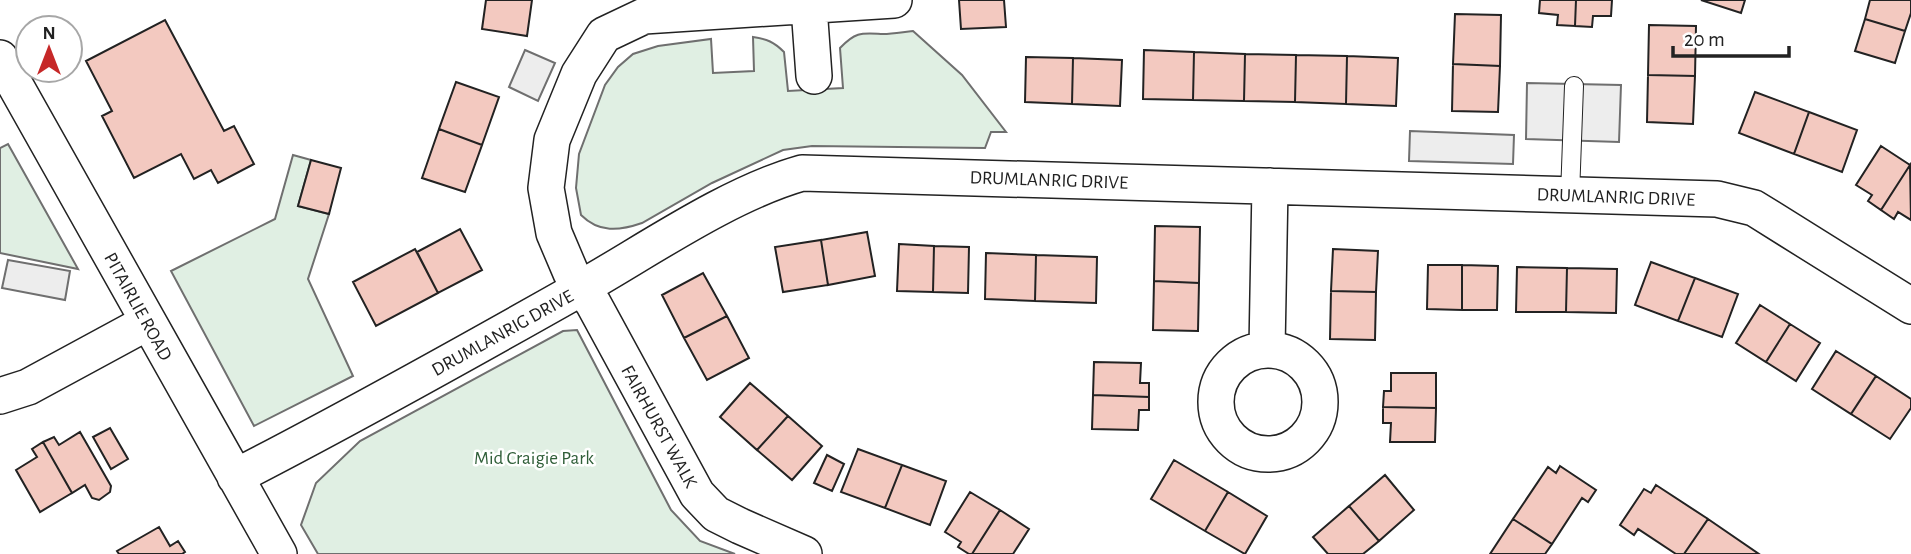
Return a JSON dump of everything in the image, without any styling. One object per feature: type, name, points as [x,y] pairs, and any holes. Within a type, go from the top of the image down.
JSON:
[{"type":"street","name":"FAIRHURST WALK","points":[[804,554],[716,514],[697,494],[593,303],[571,273],[554,233],[546,188],[552,140],[579,74],[604,35],[644,16],[894,0]]},
{"type":"street","points":[[809,7],[814,76]]},
{"type":"street","name":"PITAIRLIE ROAD","points":[[0,58],[279,554]]},
{"type":"street","name":"DRUMLANRIG DRIVE","points":[[235,477],[321,433],[697,220],[775,181],[802,173],[1717,199],[1754,208],[1911,306]]},
{"type":"street","points":[[1267,349],[1270,186]]},
{"type":"street","points":[[0,396],[28,387],[148,322]]},
{"type":"lane","points":[[1570,195],[1574,86]]},
{"type":"green space","points":[[913,31],[962,75],[1006,132],[991,132],[985,148],[812,146],[783,150],[712,183],[642,223],[625,228],[602,228],[581,215],[576,188],[579,154],[605,85],[618,67],[633,54],[658,46],[711,39],[713,73],[754,71],[753,37],[770,42],[784,52],[788,91],[843,88],[840,48],[846,42],[860,34]]},
{"type":"green space","points":[[8,144],[78,269],[0,253],[0,148]]},
{"type":"green space","points":[[293,155],[311,160],[298,206],[329,214],[308,279],[353,376],[254,426],[171,271],[275,219]]},
{"type":"green space","name":"Mid Craigie Park","points":[[577,330],[671,510],[700,541],[735,554],[318,554],[301,525],[316,483],[360,441],[563,331]]},
{"type":"shaded area","points":[[525,50],[555,63],[538,101],[509,87]]},
{"type":"shaded area","points":[[1527,83],[1621,85],[1619,142],[1526,139]]},
{"type":"shaded area","points":[[1410,131],[1514,135],[1513,164],[1409,161]]},
{"type":"shaded area","points":[[8,260],[70,271],[65,300],[2,288]]},
{"type":"building","points":[[486,0],[532,0],[527,36],[482,29]]},
{"type":"building","points":[[959,0],[1004,0],[1006,27],[961,29]]},
{"type":"building","points":[[1540,0],[1576,0],[1575,26],[1557,25],[1558,15],[1539,13]]},
{"type":"building","points":[[1576,0],[1612,0],[1611,16],[1593,16],[1592,27],[1575,26]]},
{"type":"building","points":[[1701,0],[1745,0],[1741,13]]},
{"type":"building","points":[[1870,0],[1911,0],[1911,13],[1905,31],[1865,19]]},
{"type":"building","points":[[1455,14],[1501,15],[1500,66],[1453,64]]},
{"type":"building","points":[[1865,19],[1905,31],[1895,63],[1855,51]]},
{"type":"building","points":[[165,20],[224,131],[234,126],[254,164],[218,183],[211,170],[194,179],[181,154],[134,178],[102,116],[112,111],[86,61]]},
{"type":"building","points":[[1649,25],[1696,26],[1695,76],[1648,75]]},
{"type":"building","points":[[1144,50],[1194,52],[1193,100],[1143,99]]},
{"type":"building","points":[[1194,52],[1245,54],[1244,101],[1193,100]]},
{"type":"building","points":[[1245,54],[1296,55],[1295,102],[1244,101]]},
{"type":"building","points":[[1296,55],[1347,56],[1346,104],[1295,102]]},
{"type":"building","points":[[1347,56],[1398,58],[1396,106],[1346,104]]},
{"type":"building","points":[[1026,57],[1073,58],[1072,104],[1025,102]]},
{"type":"building","points":[[1073,58],[1122,60],[1120,106],[1072,104]]},
{"type":"building","points":[[1453,64],[1500,66],[1498,112],[1452,111]]},
{"type":"building","points":[[1648,75],[1695,76],[1693,124],[1647,122]]},
{"type":"building","points":[[456,82],[499,97],[482,145],[439,129]]},
{"type":"building","points":[[1755,92],[1809,112],[1794,154],[1739,133]]},
{"type":"building","points":[[1809,112],[1857,130],[1842,172],[1794,154]]},
{"type":"building","points":[[439,129],[482,145],[465,192],[422,178]]},
{"type":"building","points":[[1881,146],[1910,165],[1881,210],[1868,201],[1872,195],[1856,185]]},
{"type":"building","points":[[311,160],[341,168],[329,214],[298,206]]},
{"type":"building","points":[[1910,165],[1911,220],[1898,212],[1894,219],[1881,210]]},
{"type":"building","points":[[1155,226],[1200,227],[1199,283],[1154,281]]},
{"type":"building","points":[[460,229],[482,270],[438,293],[417,252]]},
{"type":"building","points":[[867,232],[875,276],[828,285],[821,240]]},
{"type":"building","points":[[821,240],[828,285],[783,292],[775,247]]},
{"type":"building","points":[[899,244],[934,246],[933,292],[897,291]]},
{"type":"building","points":[[934,246],[969,247],[968,293],[933,292]]},
{"type":"building","points":[[415,249],[438,293],[376,326],[353,282]]},
{"type":"building","points":[[1333,249],[1378,251],[1376,292],[1331,291]]},
{"type":"building","points":[[986,253],[1036,255],[1035,301],[985,299]]},
{"type":"building","points":[[1036,255],[1097,257],[1096,303],[1035,301]]},
{"type":"building","points":[[1651,262],[1695,278],[1678,321],[1635,305]]},
{"type":"building","points":[[1428,265],[1462,265],[1462,310],[1427,309]]},
{"type":"building","points":[[1462,265],[1498,266],[1497,310],[1462,310]]},
{"type":"building","points":[[1517,267],[1567,268],[1566,312],[1516,312]]},
{"type":"building","points":[[1567,268],[1617,269],[1616,313],[1566,312]]},
{"type":"building","points":[[703,273],[727,316],[684,338],[662,295]]},
{"type":"building","points":[[1695,278],[1738,294],[1722,337],[1678,321]]},
{"type":"building","points":[[1154,281],[1199,283],[1198,331],[1153,330]]},
{"type":"building","points":[[1331,291],[1376,292],[1375,340],[1330,339]]},
{"type":"building","points":[[1760,305],[1790,324],[1766,362],[1736,343]]},
{"type":"building","points":[[727,316],[749,358],[707,380],[684,338]]},
{"type":"building","points":[[1790,324],[1820,343],[1796,381],[1766,362]]},
{"type":"building","points":[[1836,351],[1876,376],[1851,414],[1812,389]]},
{"type":"building","points":[[1094,362],[1141,363],[1140,383],[1149,383],[1149,397],[1093,395]]},
{"type":"building","points":[[1391,373],[1436,373],[1436,408],[1383,407],[1384,391],[1391,391]]},
{"type":"building","points":[[1876,376],[1911,399],[1911,408],[1890,439],[1851,414]]},
{"type":"building","points":[[750,383],[788,416],[757,450],[720,417]]},
{"type":"building","points":[[1093,395],[1149,397],[1149,410],[1139,410],[1138,430],[1092,429]]},
{"type":"building","points":[[1383,407],[1436,408],[1435,442],[1390,442],[1391,423],[1383,423]]},
{"type":"building","points":[[788,416],[822,446],[792,480],[757,450]]},
{"type":"building","points":[[110,428],[128,459],[111,469],[93,437]]},
{"type":"building","points":[[80,432],[111,486],[110,492],[99,500],[92,498],[85,485],[72,493],[43,442],[54,437],[59,445]]},
{"type":"building","points":[[43,442],[72,493],[40,512],[16,470],[37,457],[32,449]]},
{"type":"building","points":[[858,449],[902,465],[885,508],[841,492]]},
{"type":"building","points":[[827,455],[844,464],[832,491],[814,483]]},
{"type":"building","points":[[1174,460],[1228,492],[1205,531],[1151,499]]},
{"type":"building","points":[[902,465],[946,481],[930,525],[885,508]]},
{"type":"building","points":[[1560,466],[1596,490],[1588,502],[1582,498],[1552,544],[1513,519],[1548,467],[1556,473]]},
{"type":"building","points":[[1385,475],[1414,510],[1379,541],[1349,506]]},
{"type":"building","points":[[1656,485],[1708,519],[1684,554],[1676,554],[1638,529],[1634,535],[1620,525],[1644,489],[1651,493]]},
{"type":"building","points":[[970,492],[1000,510],[972,554],[958,547],[961,542],[945,532]]},
{"type":"building","points":[[1228,492],[1267,516],[1245,554],[1205,531]]},
{"type":"building","points":[[1349,506],[1379,541],[1363,554],[1328,554],[1313,537]]},
{"type":"building","points":[[1000,510],[1029,529],[1013,554],[972,554]]},
{"type":"building","points":[[1513,519],[1552,544],[1545,554],[1490,554]]},
{"type":"building","points":[[1708,519],[1759,554],[1684,554]]},
{"type":"building","points":[[159,527],[170,546],[178,541],[185,552],[119,554],[117,551]]}]
